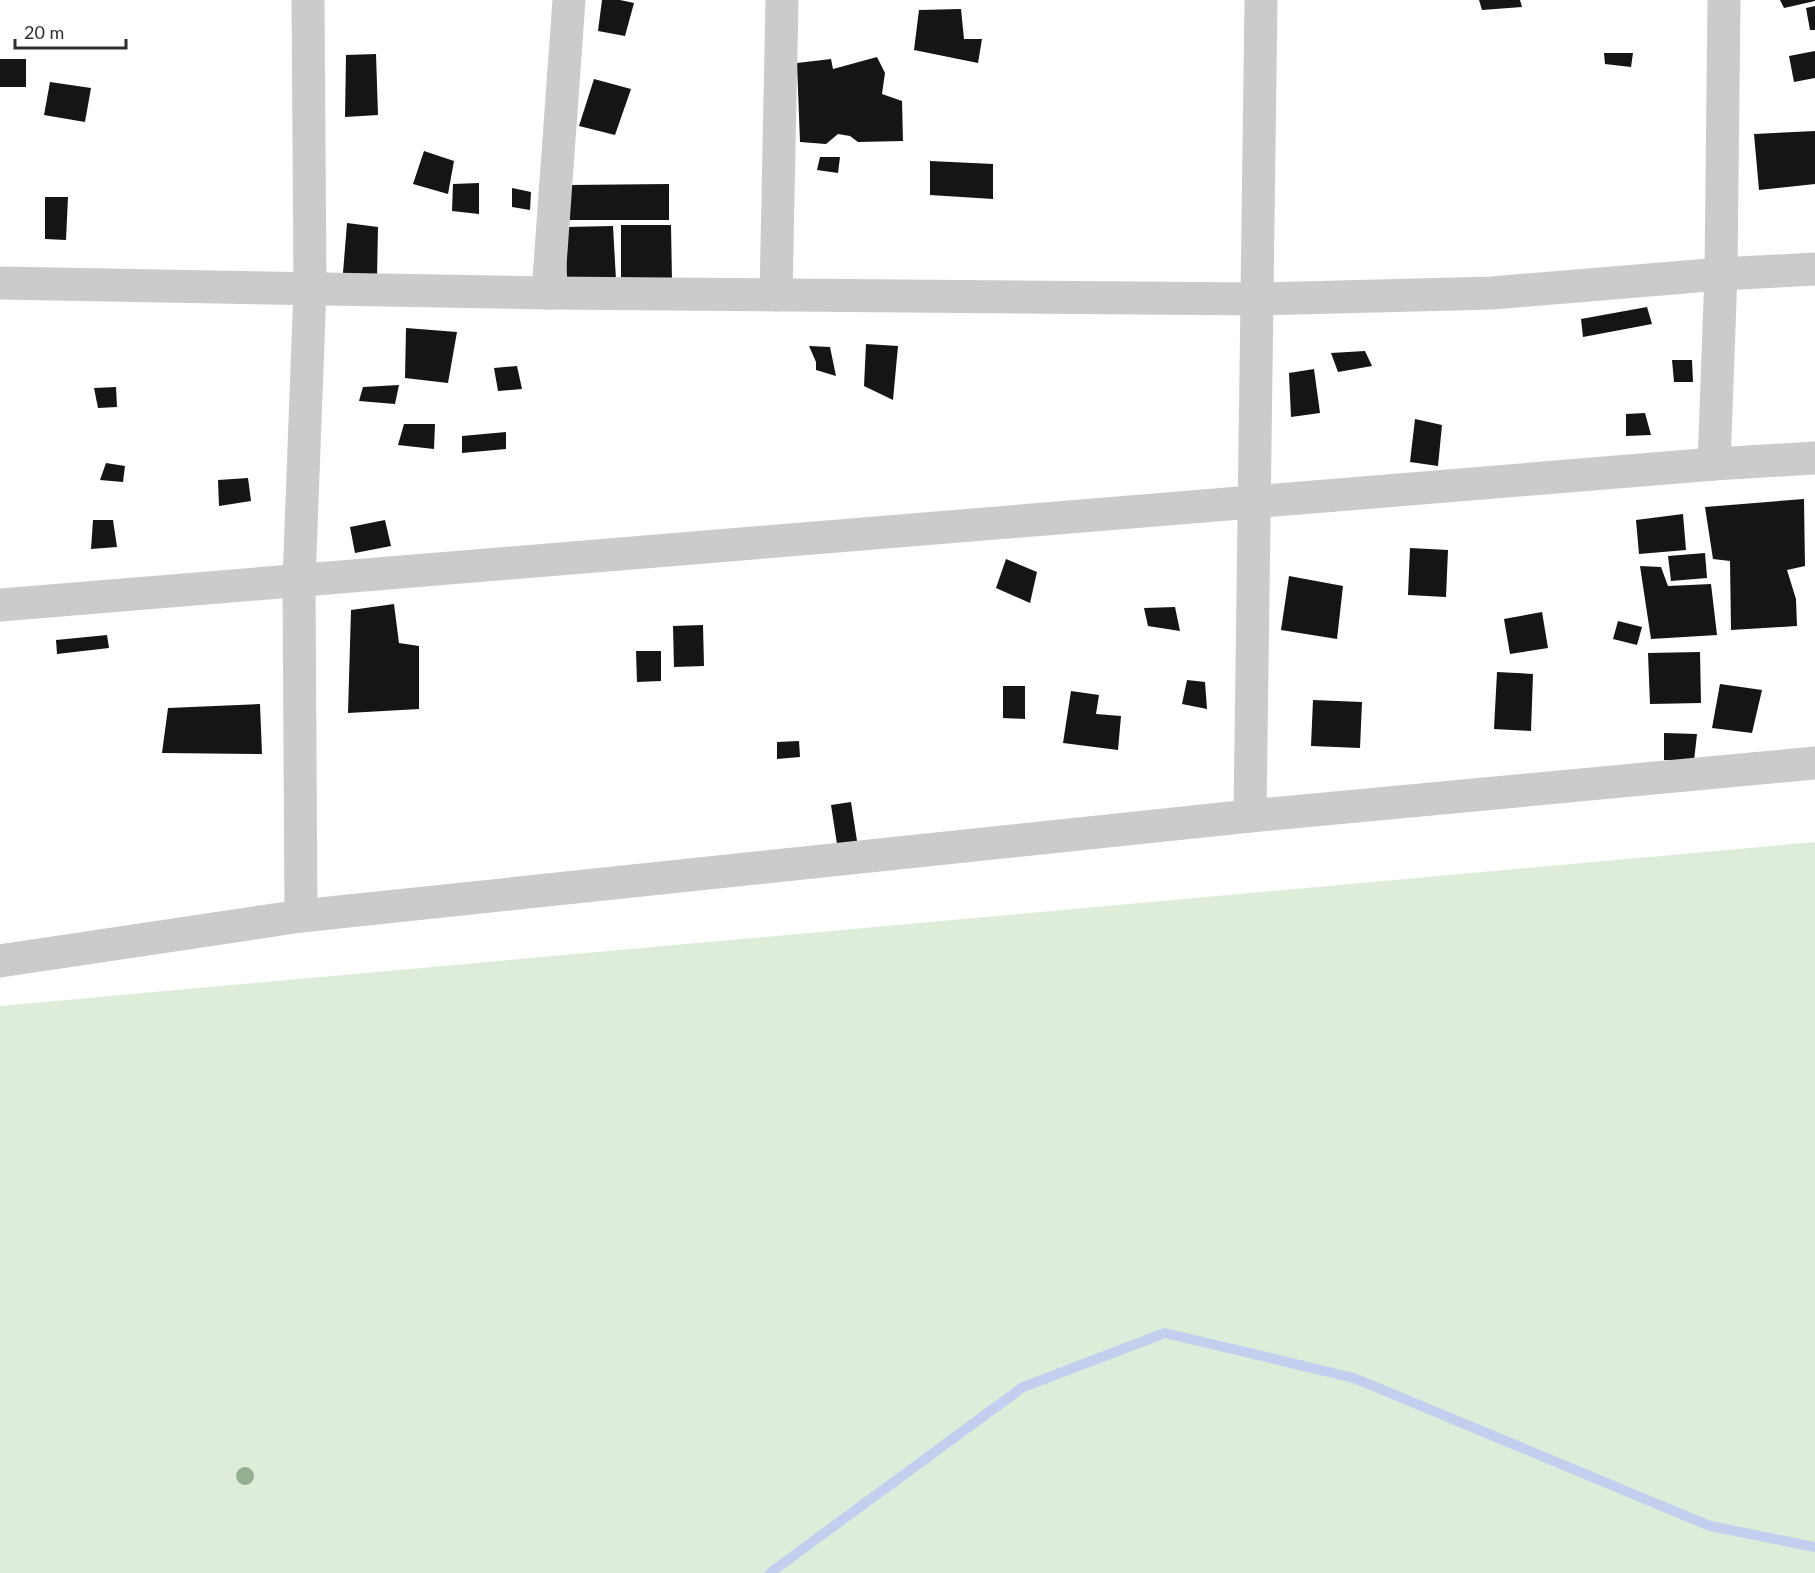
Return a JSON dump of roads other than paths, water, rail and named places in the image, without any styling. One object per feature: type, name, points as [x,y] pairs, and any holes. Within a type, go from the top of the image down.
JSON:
[{"type":"street","points":[[301,916],[299,581],[310,289],[308,0]]},
{"type":"street","points":[[548,293],[569,0]]},
{"type":"street","points":[[776,295],[782,0]]},
{"type":"street","points":[[1250,816],[1260,0]]},
{"type":"street","points":[[1714,464],[1721,274],[1724,0]]},
{"type":"street","points":[[0,283],[548,293],[1258,300],[1492,293],[1721,274],[1815,269]]},
{"type":"street","points":[[0,604],[1714,464],[1815,458]]},
{"type":"street","points":[[0,960],[301,916],[1250,816],[1815,764]]},
{"type":"waterway","points":[[770,1573],[1023,1387],[1165,1333],[1354,1378],[1710,1526],[1815,1547]]}]
